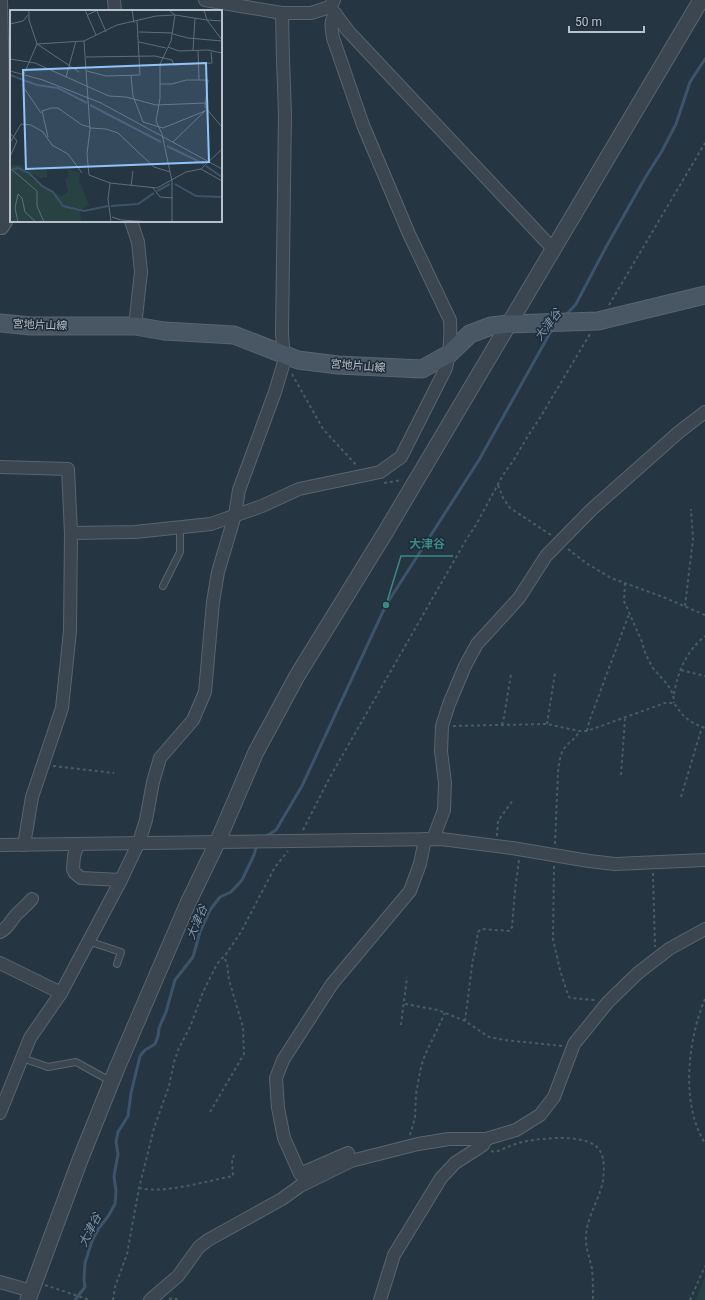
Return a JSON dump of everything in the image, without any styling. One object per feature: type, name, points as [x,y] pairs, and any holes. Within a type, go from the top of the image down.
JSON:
[{"type":"main road","name":"宮地片山線","points":[[0,323],[31,326],[135,326],[164,331],[234,335],[264,346],[283,359],[338,365],[422,369],[449,354],[470,334],[490,326],[598,321],[705,295]]},
{"type":"street","points":[[0,228],[2,228],[6,222],[4,50],[1,0]]},
{"type":"street","points":[[114,0],[115,10]]},
{"type":"street","points":[[205,0],[282,13],[311,13],[333,7]]},
{"type":"street","points":[[0,1282],[30,1296],[80,1160],[112,1082],[178,924],[220,842],[256,752],[297,676],[554,250],[701,1]]},
{"type":"street","points":[[333,7],[349,32],[554,250]]},
{"type":"street","points":[[70,533],[135,532],[211,524],[262,506],[299,490],[380,472],[401,457],[446,368],[451,333],[450,320],[409,234],[362,125],[333,38],[331,22],[333,17],[333,7]]},
{"type":"street","points":[[0,1113],[30,1038],[61,993],[121,880],[139,842],[146,820],[153,782],[160,758],[192,720],[205,692],[213,602],[218,572],[235,516],[239,490],[275,392],[283,359],[282,333],[285,115],[282,13]]},
{"type":"street","points":[[131,222],[138,242],[141,272],[135,326]]},
{"type":"street","points":[[362,1158],[361,1151],[349,1153],[300,1174],[284,1138],[278,1108],[276,1078],[283,1060],[332,984],[410,891],[429,839],[444,810],[445,783],[441,751],[442,726],[449,704],[465,666],[477,644],[519,598],[546,556],[591,510],[678,432],[705,412]]},
{"type":"street","points":[[0,467],[68,470],[70,533],[70,631],[62,708],[32,797],[24,845]]},
{"type":"street","points":[[0,845],[441,839],[522,849],[615,864],[705,860]]},
{"type":"street","points":[[78,844],[74,856],[73,869],[75,873],[81,878],[121,880]]},
{"type":"street","points":[[0,932],[5,930],[12,919],[24,909],[32,899]]},
{"type":"street","points":[[150,1300],[178,1276],[194,1254],[208,1240],[266,1208],[300,1186],[351,1160],[418,1144],[449,1139],[485,1141],[516,1130],[540,1115],[554,1097],[574,1044],[608,1002],[638,973],[658,957],[669,949],[705,929]]},
{"type":"street","points":[[0,963],[61,993]]},
{"type":"street","points":[[380,1300],[394,1255],[441,1178],[456,1163],[483,1145],[485,1141]]},
{"type":"lane","points":[[164,586],[180,552],[180,527]]},
{"type":"lane","points":[[88,941],[121,952],[117,964]]},
{"type":"lane","points":[[22,1058],[48,1067],[76,1062],[112,1082]]},
{"type":"path","points":[[113,1300],[115,1287],[128,1254],[139,1188],[154,1128],[169,1086],[176,1055],[190,1027],[203,992],[217,964],[224,957],[241,932],[276,867],[296,841],[372,702],[476,525],[498,484],[586,342],[594,325],[604,313],[705,143]]},
{"type":"path","points":[[283,359],[323,429],[362,472],[373,479],[384,483],[404,479]]},
{"type":"path","points":[[498,484],[503,498],[510,508],[560,542],[599,572],[705,615]]},
{"type":"path","points":[[685,606],[693,539],[691,508]]},
{"type":"path","points":[[625,583],[624,601],[647,657],[654,670],[667,684],[674,695]]},
{"type":"path","points":[[587,731],[589,722],[630,613]]},
{"type":"path","points":[[705,636],[693,646],[683,664],[674,695],[674,703],[683,716],[692,724],[705,728]]},
{"type":"path","points":[[681,670],[705,676]]},
{"type":"path","points":[[547,724],[555,673]]},
{"type":"path","points":[[502,725],[511,674]]},
{"type":"path","points":[[442,726],[547,724],[579,731],[587,731],[665,703],[674,703]]},
{"type":"path","points":[[621,775],[625,718]]},
{"type":"path","points":[[681,797],[702,727]]},
{"type":"path","points":[[579,731],[578,734],[563,749],[558,772],[553,939],[560,970],[570,998],[608,1002]]},
{"type":"path","points":[[43,765],[114,772]]},
{"type":"path","points":[[496,846],[498,820],[513,800]]},
{"type":"path","points":[[465,1021],[478,932],[481,929],[510,931],[512,927],[515,890],[522,849]]},
{"type":"path","points":[[653,862],[655,947],[658,957]]},
{"type":"path","points":[[210,1112],[244,1054],[243,1027],[224,957]]},
{"type":"path","points":[[402,1025],[407,977]]},
{"type":"path","points":[[705,998],[698,1016],[690,1054],[691,1099],[696,1123],[705,1144]]},
{"type":"path","points":[[405,1004],[432,1008],[446,1013],[465,1021],[489,1037],[504,1040],[553,1044],[572,1048]]},
{"type":"path","points":[[410,1137],[415,1118],[416,1094],[421,1067],[425,1054],[446,1013]]},
{"type":"path","points":[[485,1141],[487,1148],[495,1152],[527,1141],[553,1137],[580,1140],[592,1144],[600,1149],[603,1157],[603,1181],[588,1223],[586,1235],[586,1243],[592,1269],[593,1300]]},
{"type":"path","points":[[139,1188],[151,1190],[176,1187],[233,1176],[232,1160],[234,1154]]},
{"type":"path","points":[[690,1300],[705,1266]]},
{"type":"path","points":[[57,1289],[90,1300]]},
{"type":"path","points":[[165,1300],[173,1298],[180,1300]]},
{"type":"green space","points":[[705,1276],[705,1300],[696,1300]]},
{"type":"waterway","name":"大津谷","points":[[565,316],[576,304],[606,247],[662,151],[676,124],[690,82],[705,59]]},
{"type":"waterway","name":"大津谷","points":[[265,837],[276,830],[302,786],[386,605],[479,460],[553,329]]},
{"type":"waterway","name":"大津谷","points":[[75,1300],[85,1287],[85,1263],[92,1241],[115,1204],[116,1191],[114,1176],[118,1154],[116,1142],[118,1132],[128,1116],[131,1093],[140,1056],[145,1050],[155,1044],[175,980],[193,957],[200,932],[210,910],[220,897],[231,892],[242,880],[254,855],[256,847],[259,844]]},
{"type":"place","name":"大津谷","points":[[386,605]]}]
